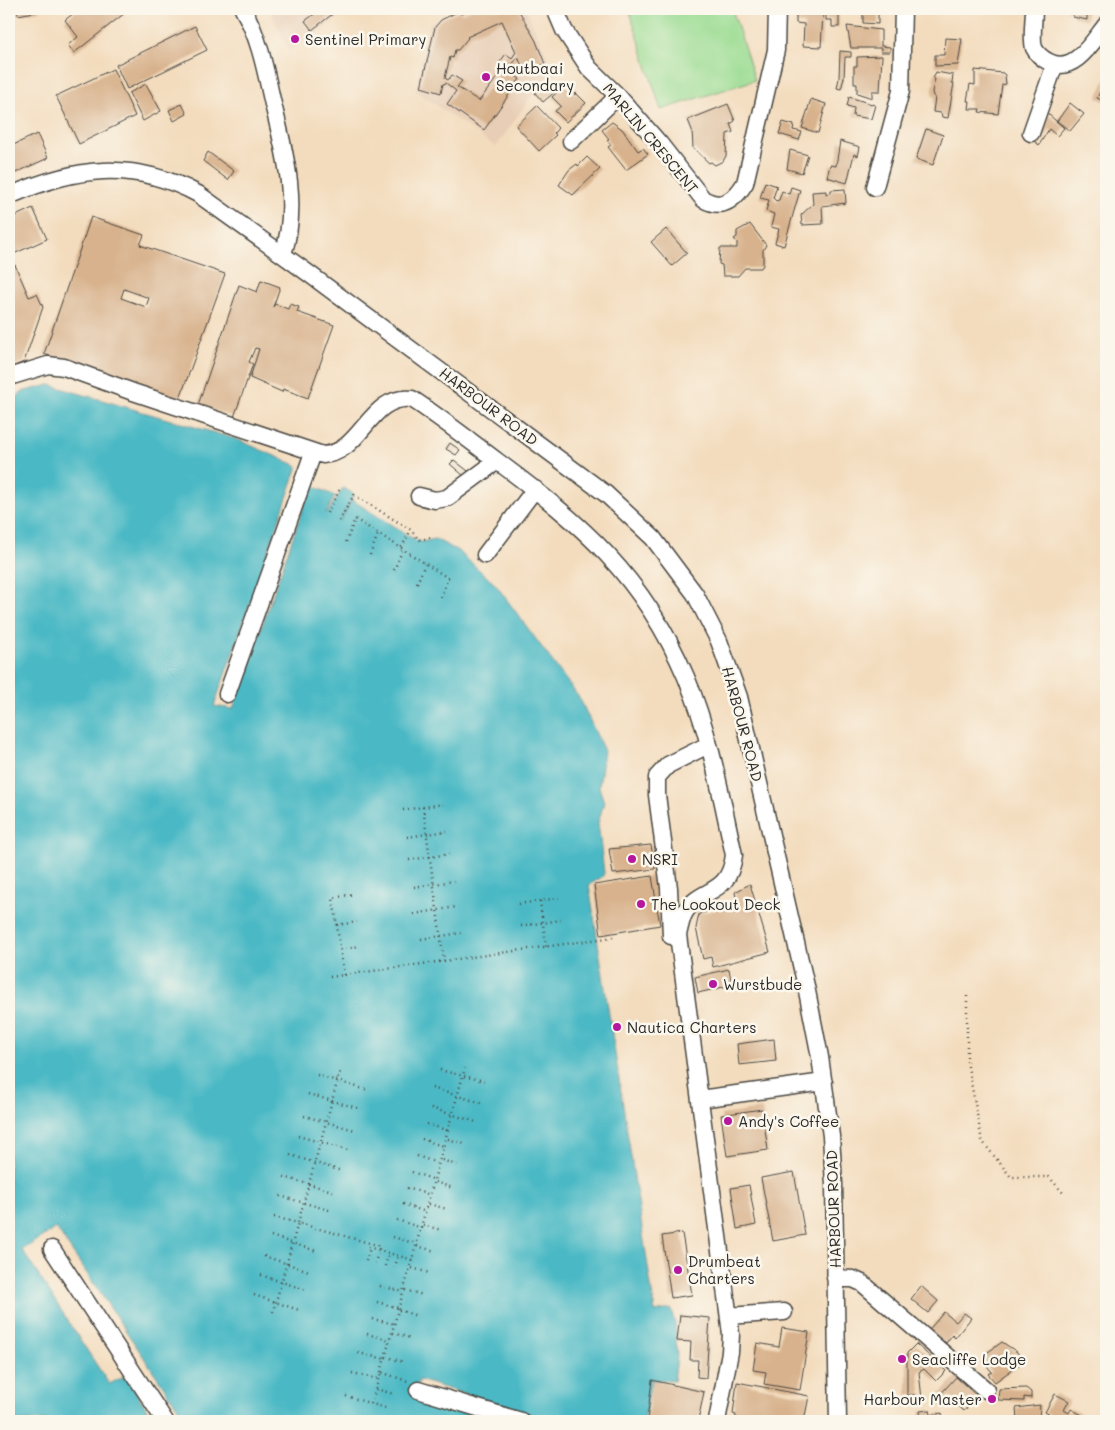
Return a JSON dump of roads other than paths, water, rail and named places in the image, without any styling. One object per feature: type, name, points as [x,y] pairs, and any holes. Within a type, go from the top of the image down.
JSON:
[{"type":"street","points":[[244,9],[252,24],[261,51],[289,181],[288,239],[283,254]]},
{"type":"street","name":"MARLIN CRESCENT","points":[[555,9],[564,30],[588,68],[618,96],[660,144],[702,199],[712,204],[727,204],[738,194],[747,174],[776,50],[777,9]]},
{"type":"street","points":[[875,187],[901,91],[903,9]]},
{"type":"street","points":[[1034,9],[1034,47],[1041,56],[1055,64],[1069,63],[1076,59],[1106,25]]},
{"type":"street","points":[[1031,133],[1055,64]]},
{"type":"street","points":[[571,141],[618,96]]},
{"type":"street","name":"HARBOUR ROAD","points":[[9,196],[56,177],[101,170],[144,174],[183,186],[198,194],[283,254],[606,494],[653,538],[682,574],[719,641],[739,698],[806,986],[824,1082],[831,1136],[836,1278],[838,1421]]},
{"type":"street","points":[[9,377],[48,365],[64,367],[312,453],[332,455],[341,451],[387,403],[402,398],[412,399],[536,489],[582,528],[624,571],[644,600],[686,676],[700,715],[734,855],[732,865],[719,887],[691,905],[685,912],[678,935],[729,1316],[730,1352],[717,1421]]},
{"type":"street","points":[[227,694],[312,453]]},
{"type":"street","points":[[419,496],[435,500],[447,498],[498,461]]},
{"type":"street","points":[[485,555],[536,489]]},
{"type":"street","points":[[671,936],[657,777],[668,765],[708,745]]},
{"type":"street","points":[[700,1099],[824,1082]]},
{"type":"street","points":[[52,1250],[165,1421]]},
{"type":"street","points":[[836,1278],[853,1279],[862,1283],[986,1390]]},
{"type":"street","points":[[729,1316],[784,1312]]},
{"type":"street","points":[[417,1387],[521,1421]]},
{"type":"water","points":[[50,385],[236,439],[298,466],[214,706],[233,709],[311,485],[335,496],[327,514],[343,488],[354,494],[340,521],[352,500],[412,538],[421,542],[435,539],[458,551],[496,585],[580,699],[604,751],[599,787],[604,802],[598,823],[604,873],[602,877],[589,885],[655,1312],[671,1309],[675,1323],[677,1357],[674,1381],[651,1380],[644,1421],[553,1421],[419,1380],[414,1397],[492,1421],[187,1421],[56,1228],[22,1250],[109,1384],[126,1376],[154,1421],[9,1421],[9,410],[21,392]]},
{"type":"place","name":"Sentinel Primary","points":[[295,39]]},
{"type":"place","name":"Houtbaai Secondary","points":[[486,77]]},
{"type":"place","name":"NSRI","points":[[632,859]]},
{"type":"place","name":"The Lookout Deck","points":[[641,904]]},
{"type":"place","name":"Wurstbude","points":[[713,984]]},
{"type":"place","name":"Nautica Charters","points":[[617,1027]]},
{"type":"place","name":"Andy's Coffee","points":[[728,1121]]},
{"type":"place","name":"Drumbeat Charters","points":[[678,1270]]},
{"type":"place","name":"Seacliffe Lodge","points":[[902,1359]]},
{"type":"place","name":"Harbour Master","points":[[992,1399]]}]
